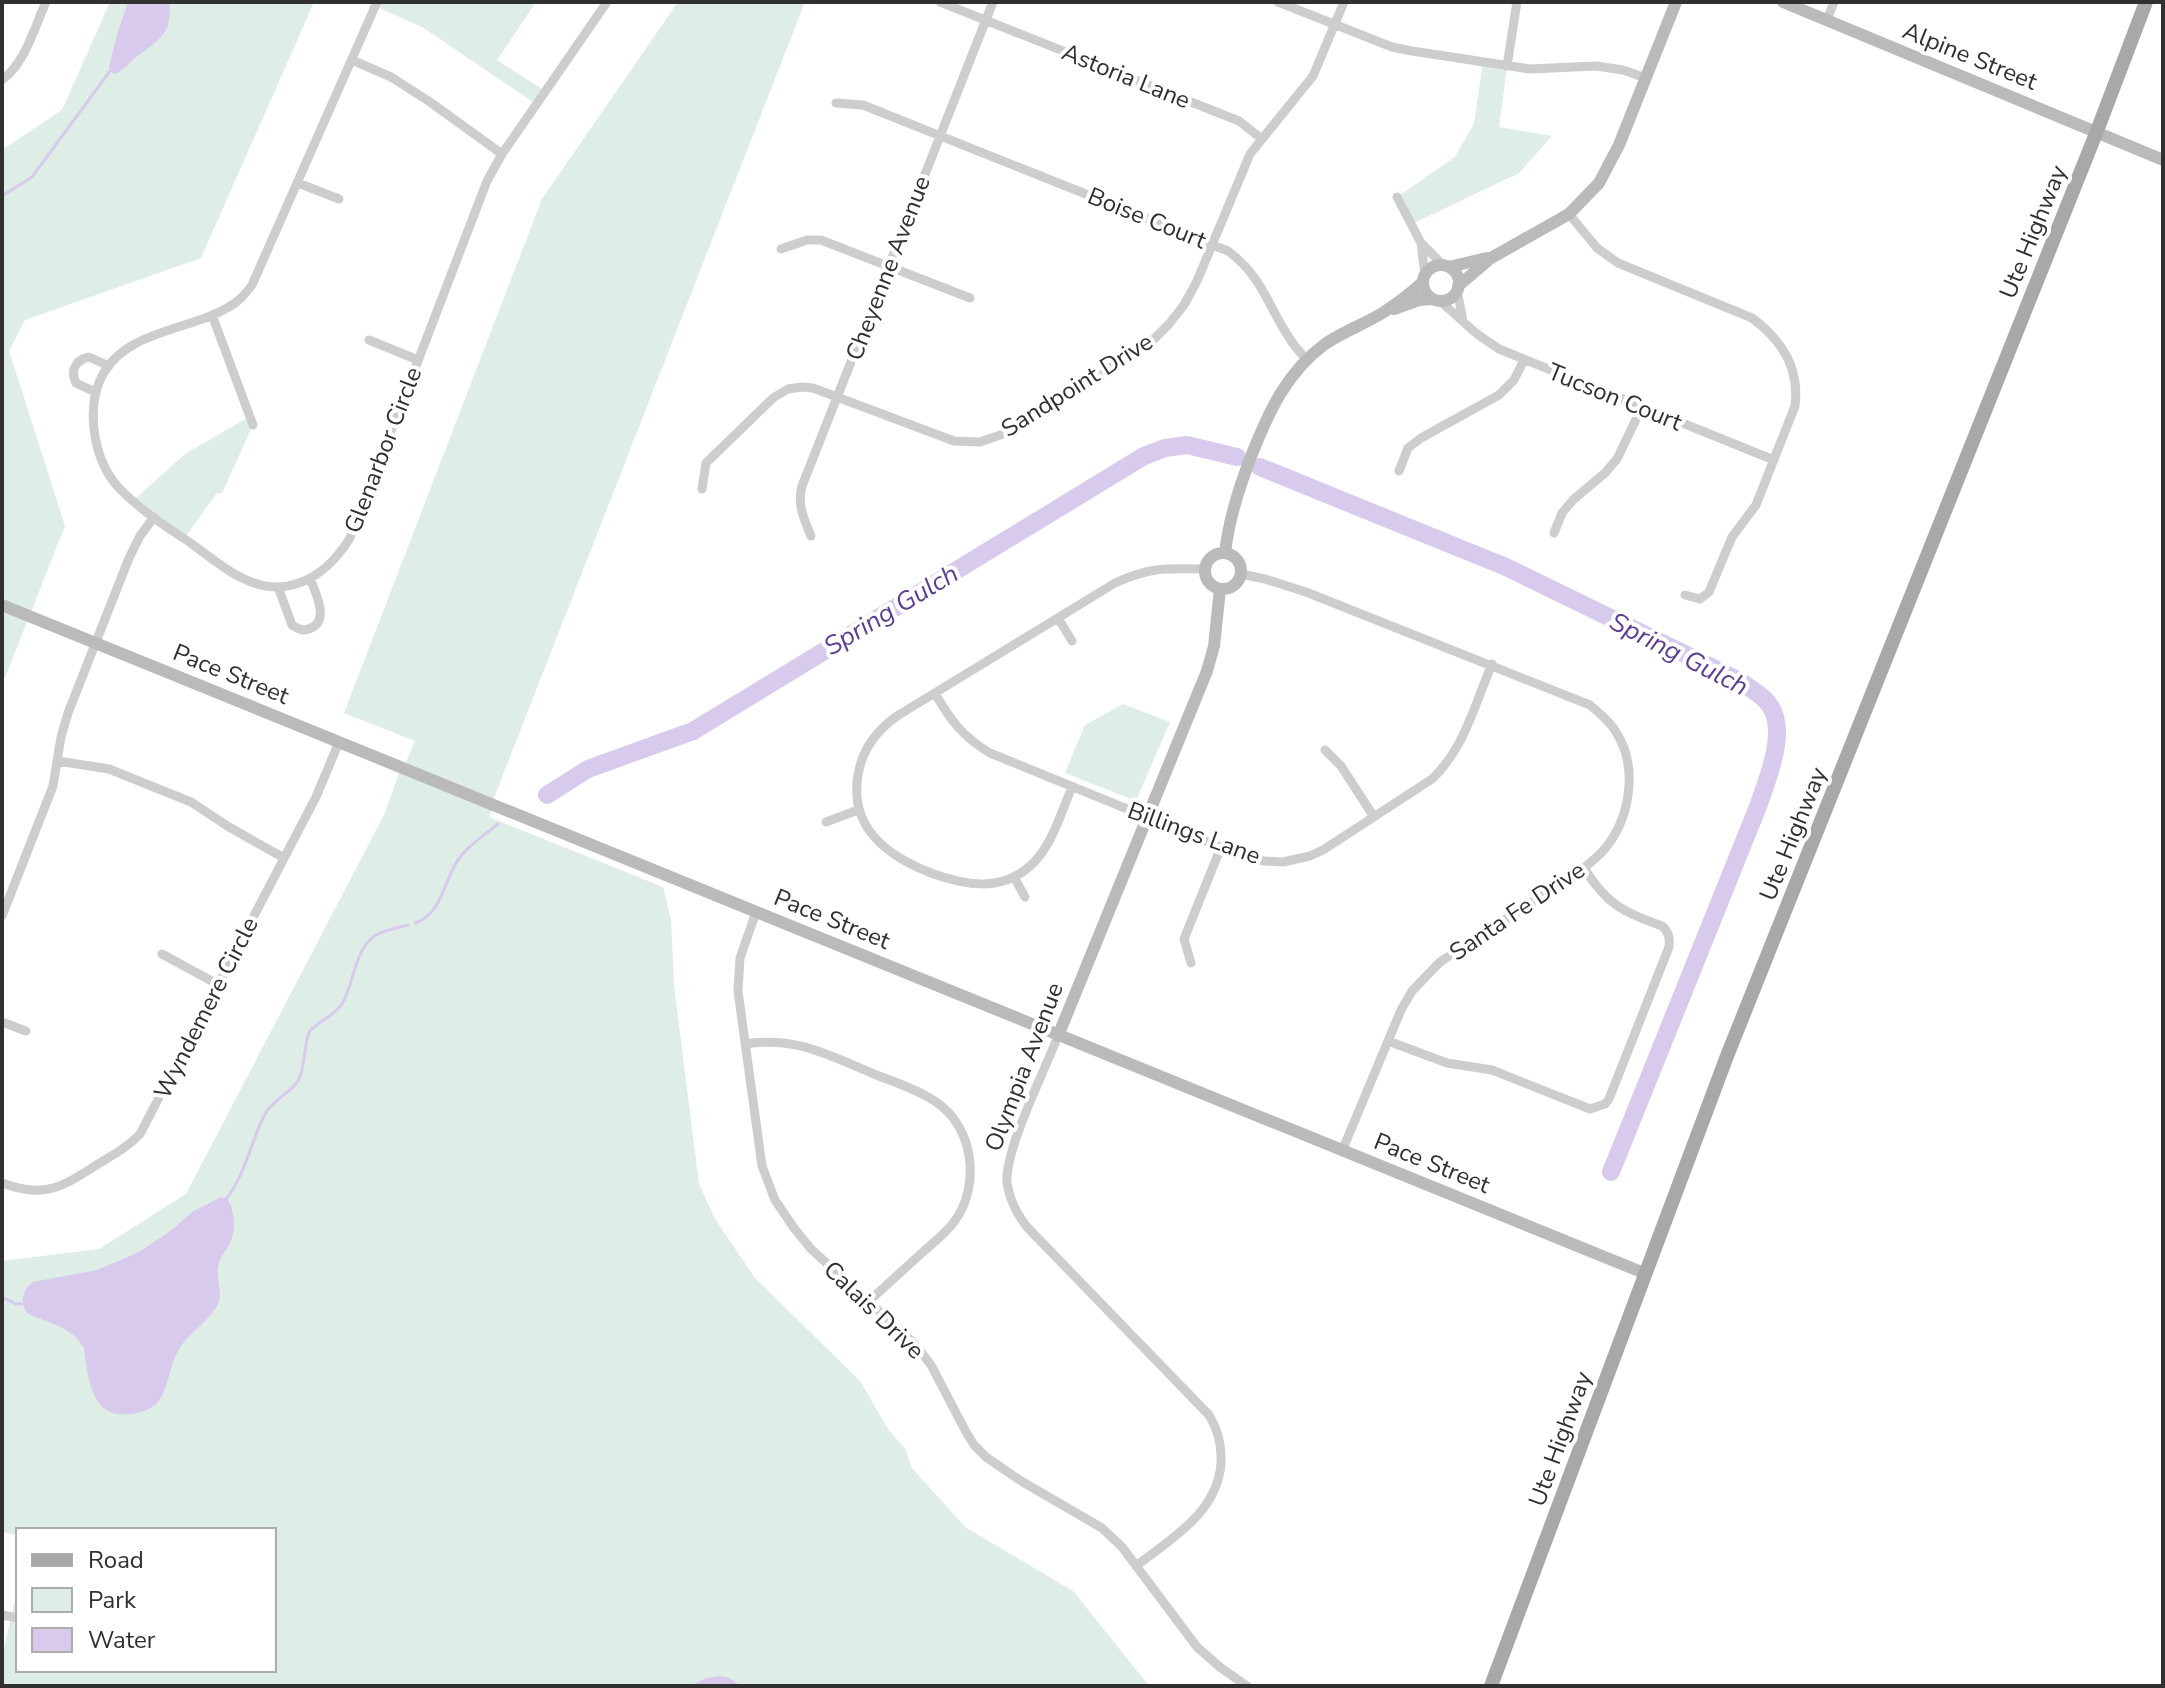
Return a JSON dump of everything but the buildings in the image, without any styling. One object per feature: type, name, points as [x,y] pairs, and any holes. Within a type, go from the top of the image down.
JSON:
[{"type":"main road","name":"Ute Highway","points":[[1491,1686],[1727,1056],[2146,2]]},
{"type":"street","points":[[2,80],[21,59],[46,2]]},
{"type":"street","points":[[310,578],[321,616],[310,629],[299,629],[292,625],[278,587],[246,580],[232,573],[119,488],[110,476],[100,451],[92,413],[95,392],[109,366],[122,353],[144,340],[212,315],[235,303],[252,285],[377,2]]},
{"type":"street","name":"Glenarbor Circle","points":[[278,587],[310,578],[332,563],[350,538],[487,181],[502,154],[607,2]]},
{"type":"street","name":"Astoria Lane","points":[[940,2],[1239,121],[1262,139]]},
{"type":"street","name":"Cheyenne Avenue","points":[[811,536],[801,511],[800,495],[993,2]]},
{"type":"street","points":[[1278,2],[1392,47],[1530,69],[1596,66],[1623,70],[1646,78]]},
{"type":"street","name":"Sandpoint Drive","points":[[702,489],[706,463],[773,398],[788,389],[813,388],[954,441],[973,443],[997,437],[1153,340],[1184,305],[1250,154],[1313,76],[1344,2]]},
{"type":"street","points":[[1507,66],[1517,2]]},
{"type":"street","points":[[1225,553],[1229,522],[1238,491],[1263,426],[1282,389],[1306,359],[1332,340],[1383,312],[1419,300],[1450,298],[1491,258],[1569,214],[1610,166],[1676,2]]},
{"type":"street","name":"Alpine Street","points":[[1783,2],[2163,160]]},
{"type":"street","points":[[1827,20],[1834,2]]},
{"type":"street","points":[[352,60],[391,77],[502,154]]},
{"type":"street","name":"Boise Court","points":[[836,103],[863,105],[1228,251],[1244,263],[1256,278],[1290,340],[1306,359]]},
{"type":"street","points":[[298,183],[339,199]]},
{"type":"street","points":[[1397,197],[1421,243],[1457,275],[1463,321]]},
{"type":"street","points":[[1569,214],[1585,236],[1607,257],[1752,318],[1781,346],[1794,374],[1796,393],[1791,418],[1756,505],[1732,537],[1709,592],[1700,599],[1685,595]]},
{"type":"street","points":[[781,249],[807,240],[821,240],[970,298]]},
{"type":"street","points":[[1421,243],[1426,292],[1436,300]]},
{"type":"street","points":[[1383,312],[1424,278],[1432,267],[1491,258]]},
{"type":"street","name":"Tucson Court","points":[[1436,300],[1486,341],[1524,360],[1774,460]]},
{"type":"street","points":[[212,315],[253,425]]},
{"type":"street","points":[[369,340],[418,360]]},
{"type":"street","points":[[95,392],[76,383],[73,373],[76,365],[89,357],[109,366]]},
{"type":"street","points":[[1399,471],[1408,448],[1499,395],[1514,380],[1524,360]]},
{"type":"street","points":[[1554,533],[1562,513],[1617,459],[1642,407]]},
{"type":"street","points":[[2,916],[53,786],[64,726],[129,558],[154,517]]},
{"type":"street","points":[[1225,553],[1238,561],[1241,574],[1232,587],[1220,589],[1207,580],[1205,569],[1213,556],[1225,553]]},
{"type":"street","points":[[1072,787],[1044,851],[1014,877],[990,884],[969,884],[922,869],[890,853],[867,827],[858,810],[856,794],[861,759],[867,746],[886,724],[1115,583],[1136,573],[1161,568],[1205,569]]},
{"type":"street","name":"Santa Fe Drive","points":[[1241,574],[1306,592],[1590,705],[1606,718],[1616,732],[1625,751],[1630,774],[1622,816],[1603,851],[1584,868],[1440,962],[1406,1001],[1342,1151]]},
{"type":"street","name":"Olympia Avenue","points":[[1136,1566],[1193,1520],[1209,1502],[1220,1477],[1221,1446],[1218,1434],[1209,1415],[1027,1227],[1012,1201],[1007,1184],[1009,1163],[1023,1123],[1211,659],[1220,589]]},
{"type":"street","name":"Pace Street","points":[[2,605],[1644,1273]]},
{"type":"street","points":[[1058,618],[1072,641]]},
{"type":"street","name":"Billings Lane","points":[[935,693],[958,729],[972,743],[990,753],[1245,857],[1264,861],[1295,861],[1323,850],[1443,769],[1459,744],[1492,664]]},
{"type":"street","name":"Wyndemere Circle","points":[[2,1183],[29,1190],[65,1185],[130,1144],[144,1129],[316,797],[339,742]]},
{"type":"street","points":[[1325,750],[1341,766],[1374,817]]},
{"type":"street","points":[[58,761],[109,769],[191,802],[284,858]]},
{"type":"street","points":[[826,822],[858,810]]},
{"type":"street","points":[[1191,963],[1184,939],[1221,847]]},
{"type":"street","points":[[1388,1041],[1447,1063],[1492,1070],[1590,1109],[1605,1104],[1670,941],[1662,926],[1609,901],[1584,868]]},
{"type":"street","points":[[1014,877],[1025,897]]},
{"type":"street","name":"Calais Drive","points":[[756,912],[740,958],[738,991],[762,1166],[775,1200],[811,1249],[913,1342],[931,1365],[974,1445],[1021,1481],[1102,1528],[1122,1547],[1197,1647],[1247,1686]]},
{"type":"street","points":[[162,954],[219,985]]},
{"type":"street","points":[[2,1022],[26,1031]]},
{"type":"street","points":[[745,1044],[775,1041],[807,1047],[916,1091],[942,1106],[957,1125],[970,1159],[969,1190],[963,1207],[946,1231],[869,1301]]},
{"type":"green space","points":[[110,2],[314,2],[201,258],[25,320],[9,351],[65,526],[2,685],[2,150],[62,110]]},
{"type":"green space","points":[[377,2],[536,2],[497,60],[545,91],[536,104],[422,27],[375,6]]},
{"type":"green space","points":[[678,2],[805,2],[489,817],[663,887],[671,920],[674,985],[699,1184],[715,1219],[755,1278],[860,1381],[888,1429],[906,1450],[911,1467],[965,1527],[1073,1591],[1149,1686],[2,1686],[2,1657],[16,1596],[16,1672],[276,1672],[276,1528],[16,1528],[16,1535],[2,1532],[2,1261],[99,1249],[186,1194],[385,813],[401,767],[404,767],[415,741],[344,713],[542,199]]},
{"type":"green space","points":[[1483,62],[1507,66],[1499,127],[1552,136],[1519,173],[1410,225],[1397,197],[1455,157],[1474,124]]},
{"type":"green space","points":[[249,417],[253,425],[222,493],[216,494],[184,539],[134,500],[185,454]]},
{"type":"green space","points":[[1123,704],[1170,722],[1136,801],[1065,773],[1085,725]]},
{"type":"water","points":[[128,2],[169,2],[170,13],[162,36],[115,74],[109,66]]},
{"type":"water","points":[[221,1197],[227,1198],[230,1203],[234,1227],[232,1239],[219,1264],[218,1304],[178,1351],[164,1390],[155,1405],[130,1414],[106,1410],[99,1403],[90,1383],[84,1348],[79,1340],[66,1330],[27,1313],[23,1301],[26,1288],[33,1282],[97,1270],[139,1252],[192,1212]]},
{"type":"water","points":[[719,1676],[741,1686],[690,1686],[706,1678]]},
{"type":"waterway","points":[[2,196],[32,177],[110,71]]},
{"type":"waterway","name":"Spring Gulch","points":[[547,795],[588,769],[693,731],[1144,456],[1165,448],[1187,445],[1237,457]]},
{"type":"waterway","name":"Spring Gulch","points":[[1260,467],[1506,567],[1742,682],[1765,700],[1774,713],[1777,726],[1775,753],[1759,804],[1611,1172]]},
{"type":"waterway","points":[[415,923],[425,918],[438,904],[460,857],[498,824]]},
{"type":"waterway","points":[[227,1198],[239,1178],[265,1114],[299,1079],[310,1031],[342,1004],[367,943],[381,933],[408,925]]},
{"type":"waterway","points":[[2,1297],[22,1304]]}]
